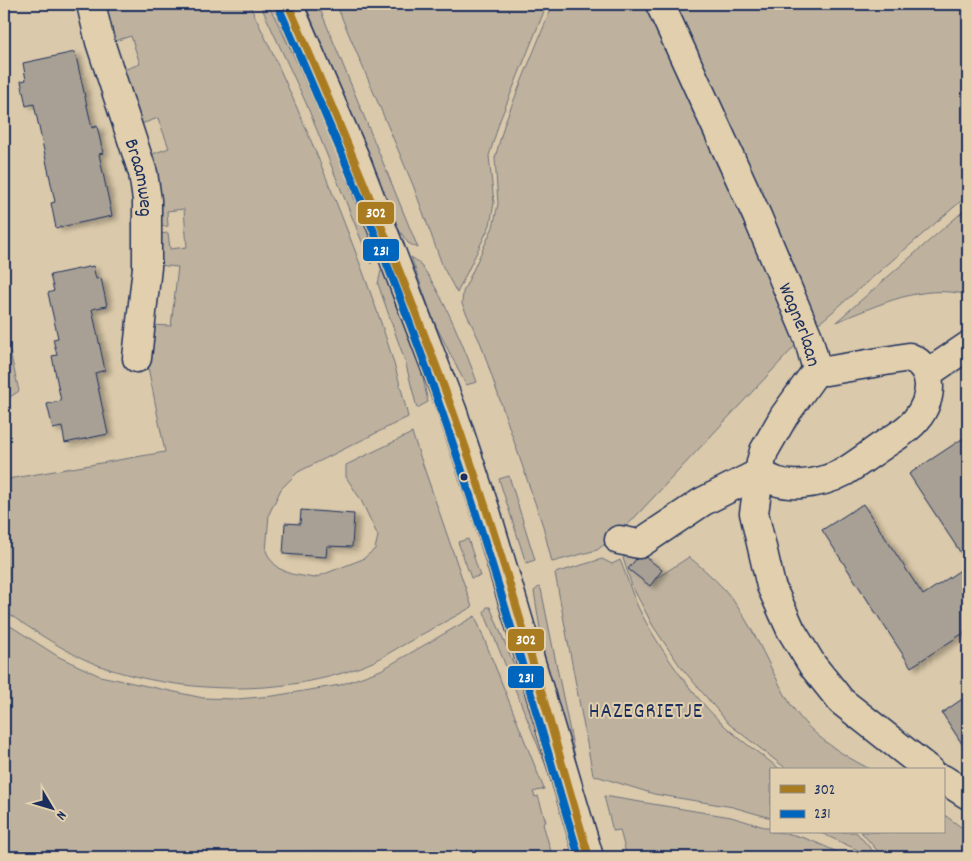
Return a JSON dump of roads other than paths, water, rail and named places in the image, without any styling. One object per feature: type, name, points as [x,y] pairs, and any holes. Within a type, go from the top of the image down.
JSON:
[{"type":"main road","name":"Braamweg","points":[[91,4],[100,42],[143,173],[147,200],[147,267],[137,358]]},
{"type":"main road","points":[[288,4],[355,158],[452,410],[488,515],[589,857]]},
{"type":"main road","name":"Wagnerlaan","points":[[660,4],[764,234],[808,338],[816,370],[784,416],[764,451],[754,513],[770,586],[813,666],[841,701],[926,768]]},
{"type":"main road","points":[[928,373],[968,346]]},
{"type":"main road","points":[[619,540],[639,544],[702,502],[761,472],[774,482],[787,485],[804,483],[843,472],[914,422],[928,401],[928,373],[919,361],[901,356],[826,371],[816,370]]},
{"type":"main road","points":[[944,780],[968,795]]},
{"type":"district","name":"HAZEGRIETJE","points":[[646,710]]}]
